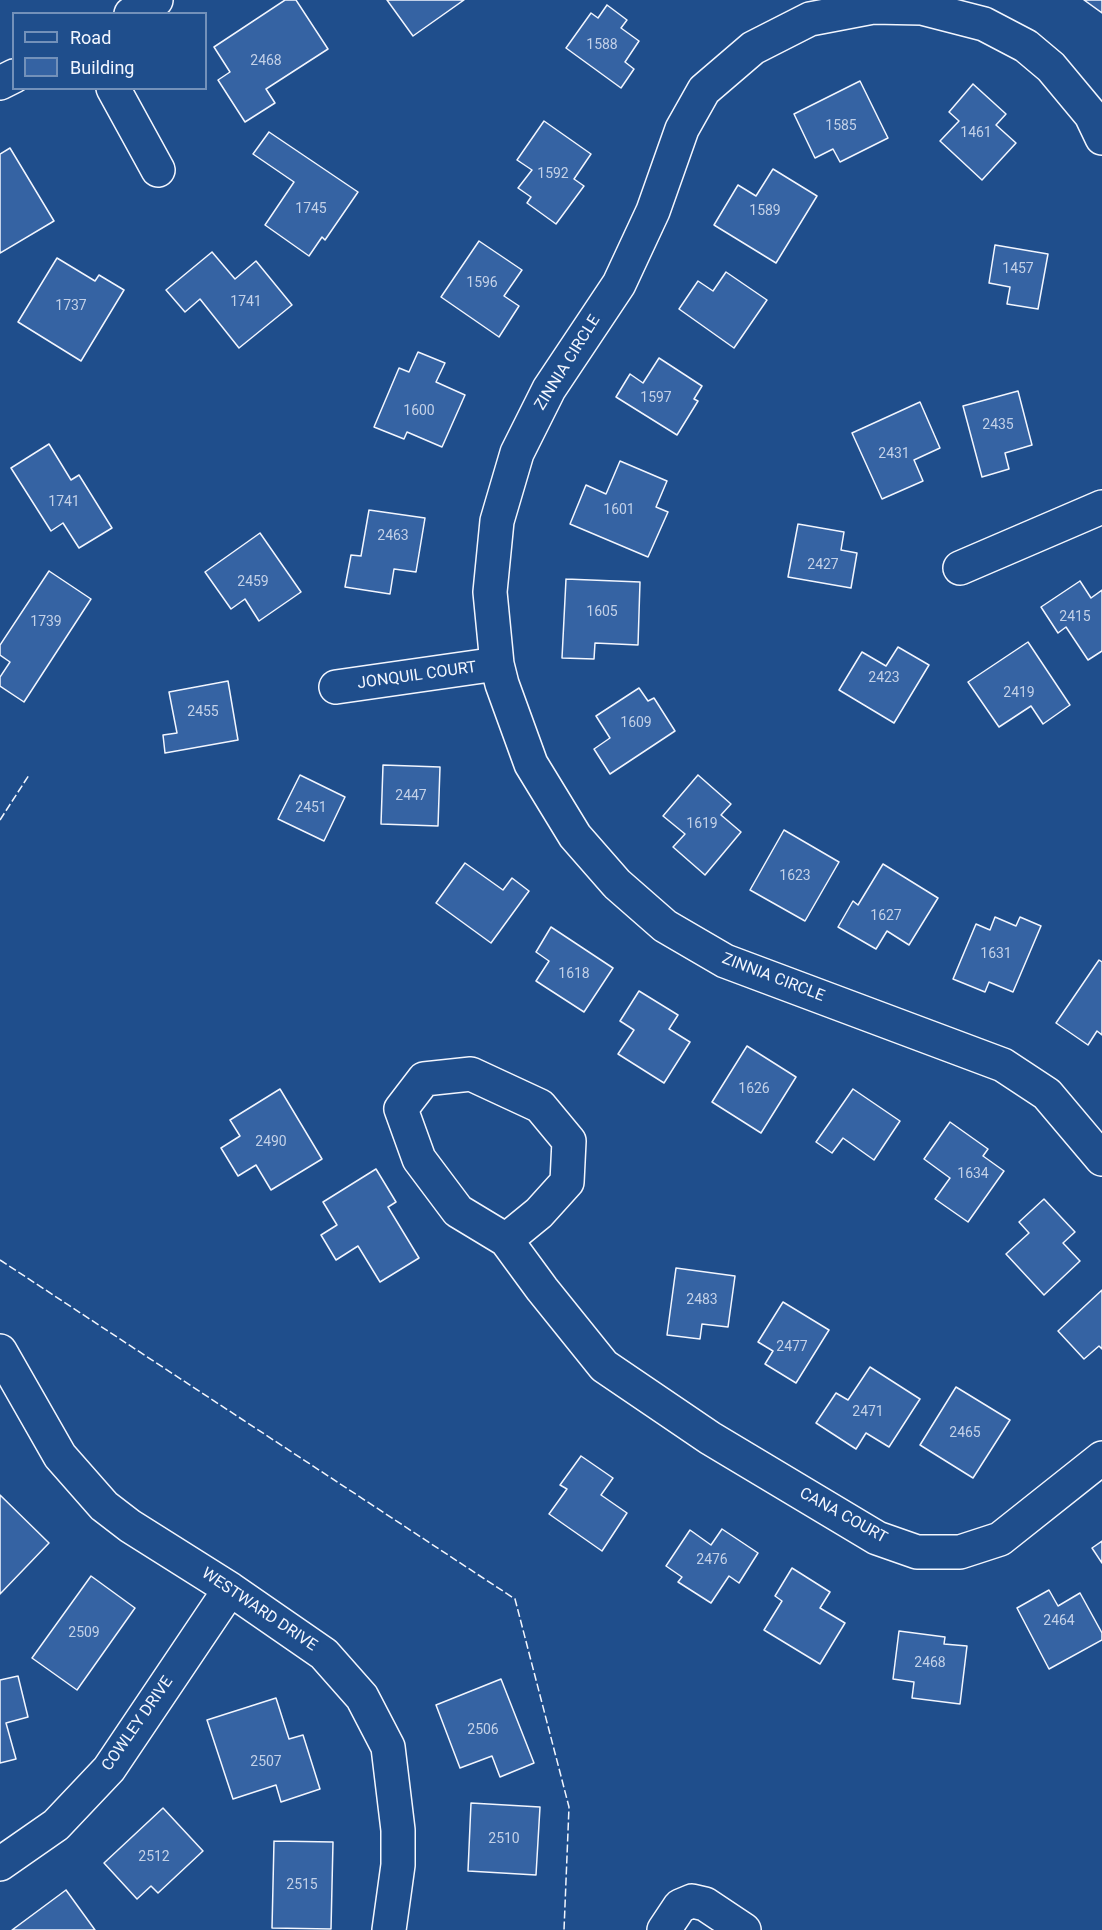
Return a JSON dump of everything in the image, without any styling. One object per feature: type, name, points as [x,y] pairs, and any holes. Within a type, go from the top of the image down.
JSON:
[{"type":"street","points":[[135,12],[156,0]]},
{"type":"street","name":"ZINNIA CIRCLE","points":[[1102,138],[1091,115],[1051,67],[1026,46],[984,24],[922,8],[873,7],[810,20],[753,48],[704,90],[681,129],[653,211],[619,284],[549,389],[517,453],[497,521],[490,592],[502,684],[531,764],[575,836],[617,884],[665,926],[725,961],[1003,1065],[1047,1094],[1102,1159]]},
{"type":"street","points":[[114,90],[158,170]]},
{"type":"street","points":[[960,568],[1102,507]]},
{"type":"street","name":"JONQUIL COURT","points":[[336,687],[498,664]]},
{"type":"street","points":[[471,1074],[540,1106],[569,1141],[567,1182],[539,1213],[506,1240],[458,1210],[419,1159],[401,1109],[424,1079],[471,1074]]},
{"type":"street","name":"CANA COURT","points":[[506,1240],[604,1366],[710,1438],[877,1538],[917,1552],[960,1552],[1000,1539],[1102,1458]]},
{"type":"street","name":"WESTWARD DRIVE","points":[[0,1351],[60,1456],[104,1506],[130,1526],[230,1589],[324,1654],[362,1697],[388,1747],[398,1830],[398,1865],[391,1930]]},
{"type":"street","name":"COWLEY DRIVE","points":[[0,1864],[56,1825],[109,1769],[230,1589]]},
{"type":"street","points":[[664,1930],[680,1906],[692,1901],[705,1905],[744,1930]]},
{"type":"building","points":[[285,0],[296,0],[328,49],[266,89],[275,103],[245,122],[218,80],[230,72],[214,47]]},
{"type":"building","points":[[387,0],[464,0],[413,36]]},
{"type":"building","points":[[1084,0],[1102,0],[1102,13]]},
{"type":"building","points":[[607,5],[627,20],[621,28],[639,41],[625,62],[634,69],[621,88],[566,48],[591,13],[598,18]]},
{"type":"building","points":[[860,81],[888,138],[840,162],[833,149],[815,158],[794,114]]},
{"type":"building","points":[[973,84],[1006,114],[996,125],[1016,143],[982,180],[940,141],[959,121],[949,112]]},
{"type":"building","points":[[544,121],[591,154],[574,179],[584,186],[556,224],[527,203],[531,197],[518,188],[532,170],[517,160]]},
{"type":"building","points":[[269,132],[358,192],[325,240],[322,237],[309,256],[265,225],[294,182],[253,154]]},
{"type":"building","points":[[10,148],[54,221],[0,253],[0,154]]},
{"type":"building","points":[[773,169],[817,196],[776,263],[714,225],[738,185],[756,196]]},
{"type":"building","points":[[479,241],[522,270],[504,296],[519,306],[499,337],[441,297]]},
{"type":"building","points":[[995,245],[1048,254],[1038,309],[1007,304],[1010,287],[989,283]]},
{"type":"building","points":[[212,252],[235,279],[256,261],[292,305],[239,348],[200,299],[185,312],[166,290]]},
{"type":"building","points":[[57,258],[95,281],[99,275],[124,290],[81,361],[18,322]]},
{"type":"building","points":[[726,272],[767,300],[734,348],[679,309],[698,281],[713,291]]},
{"type":"building","points":[[418,352],[445,363],[436,382],[465,395],[442,447],[407,432],[404,439],[374,427],[399,368],[409,372]]},
{"type":"building","points":[[659,358],[702,386],[694,399],[698,401],[677,435],[616,397],[630,374],[643,383]]},
{"type":"building","points":[[1018,391],[1032,445],[1005,453],[1009,469],[982,477],[963,406]]},
{"type":"building","points":[[920,402],[940,448],[914,460],[923,481],[882,499],[852,433]]},
{"type":"building","points":[[49,444],[71,480],[79,475],[112,528],[79,548],[63,523],[51,531],[11,468]]},
{"type":"building","points":[[620,461],[667,481],[656,507],[668,512],[648,557],[570,524],[586,485],[606,494]]},
{"type":"building","points":[[369,510],[425,518],[416,572],[394,569],[390,594],[345,587],[351,555],[361,556]]},
{"type":"building","points":[[798,524],[844,532],[841,550],[857,553],[851,588],[788,577]]},
{"type":"building","points":[[260,533],[301,592],[259,621],[245,599],[231,609],[205,572]]},
{"type":"building","points":[[49,571],[91,599],[24,702],[0,686],[0,677],[10,662],[0,655],[0,645]]},
{"type":"building","points":[[566,579],[640,582],[638,645],[595,643],[594,659],[562,658]]},
{"type":"building","points":[[1080,581],[1091,598],[1102,590],[1102,651],[1088,660],[1066,627],[1058,633],[1041,607]]},
{"type":"building","points":[[1028,642],[1070,705],[1043,724],[1031,706],[999,727],[968,682]]},
{"type":"building","points":[[898,647],[929,665],[894,723],[839,690],[862,652],[886,666]]},
{"type":"building","points":[[228,681],[238,740],[165,753],[163,735],[177,733],[169,692]]},
{"type":"building","points":[[639,688],[648,701],[654,698],[675,731],[610,774],[594,749],[610,738],[596,716]]},
{"type":"building","points":[[383,765],[440,767],[438,826],[381,824]]},
{"type":"building","points":[[300,775],[345,797],[324,841],[278,819]]},
{"type":"building","points":[[698,775],[731,804],[721,815],[741,832],[705,875],[673,847],[685,834],[663,816]]},
{"type":"building","points":[[784,830],[839,862],[805,921],[750,890]]},
{"type":"building","points":[[465,863],[503,890],[512,878],[529,891],[491,943],[436,903]]},
{"type":"building","points":[[883,864],[938,898],[909,945],[887,931],[876,949],[838,927],[853,901],[858,905]]},
{"type":"building","points":[[995,917],[1016,926],[1020,917],[1041,926],[1013,992],[989,982],[985,992],[953,979],[976,924],[990,930]]},
{"type":"building","points":[[551,927],[613,968],[584,1012],[536,981],[549,961],[536,952]]},
{"type":"building","points":[[1099,960],[1102,962],[1102,1035],[1097,1031],[1088,1045],[1056,1023]]},
{"type":"building","points":[[639,991],[678,1015],[669,1029],[690,1042],[664,1083],[618,1054],[634,1030],[620,1021]]},
{"type":"building","points":[[747,1046],[796,1077],[761,1133],[712,1102]]},
{"type":"building","points":[[280,1089],[322,1159],[271,1190],[256,1165],[238,1176],[221,1148],[240,1136],[230,1120]]},
{"type":"building","points":[[853,1089],[900,1121],[874,1160],[843,1138],[832,1153],[816,1142]]},
{"type":"building","points":[[950,1122],[988,1149],[983,1156],[1004,1171],[968,1222],[935,1199],[950,1178],[924,1159]]},
{"type":"building","points":[[376,1169],[396,1202],[388,1207],[419,1258],[380,1282],[358,1246],[336,1260],[321,1235],[337,1225],[323,1202]]},
{"type":"building","points":[[1044,1199],[1075,1232],[1063,1243],[1080,1261],[1044,1295],[1006,1254],[1029,1233],[1019,1222]]},
{"type":"building","points":[[676,1268],[735,1276],[728,1327],[702,1324],[700,1339],[667,1335]]},
{"type":"building","points":[[1102,1290],[1102,1349],[1099,1346],[1084,1359],[1058,1331]]},
{"type":"building","points":[[783,1302],[829,1330],[796,1383],[765,1364],[773,1351],[758,1342]]},
{"type":"building","points":[[870,1367],[920,1399],[889,1447],[866,1433],[856,1449],[816,1423],[836,1393],[848,1400]]},
{"type":"building","points":[[956,1387],[1010,1420],[973,1478],[920,1445]]},
{"type":"building","points":[[581,1456],[613,1478],[601,1495],[627,1513],[602,1551],[549,1514],[567,1489],[560,1485]]},
{"type":"building","points":[[0,1495],[49,1543],[0,1594]]},
{"type":"building","points":[[722,1529],[758,1553],[739,1583],[729,1576],[711,1603],[678,1582],[682,1577],[666,1566],[690,1530],[711,1545]]},
{"type":"building","points":[[1102,1541],[1102,1563],[1092,1548]]},
{"type":"building","points":[[792,1568],[830,1592],[820,1608],[845,1623],[820,1664],[764,1630],[782,1601],[775,1596]]},
{"type":"building","points":[[91,1576],[135,1608],[77,1690],[32,1658]]},
{"type":"building","points":[[1049,1590],[1058,1606],[1080,1593],[1102,1633],[1102,1640],[1049,1669],[1017,1608]]},
{"type":"building","points":[[899,1631],[945,1637],[944,1644],[967,1646],[960,1704],[912,1698],[914,1682],[893,1679]]},
{"type":"building","points":[[18,1676],[28,1717],[6,1723],[16,1759],[0,1763],[0,1680]]},
{"type":"building","points":[[501,1679],[534,1763],[500,1777],[492,1756],[460,1768],[436,1705]]},
{"type":"building","points":[[276,1698],[289,1739],[303,1735],[320,1789],[281,1802],[276,1785],[233,1799],[207,1720]]},
{"type":"building","points":[[471,1803],[540,1807],[536,1875],[468,1871]]},
{"type":"building","points":[[163,1808],[203,1851],[158,1893],[151,1886],[137,1899],[104,1863]]},
{"type":"building","points":[[274,1841],[333,1842],[331,1929],[272,1928]]},
{"type":"building","points":[[66,1890],[95,1930],[12,1930]]},
{"type":"fence","points":[[0,820],[29,775]]},
{"type":"fence","points":[[0,1260],[515,1599],[569,1807],[564,1930]]}]
